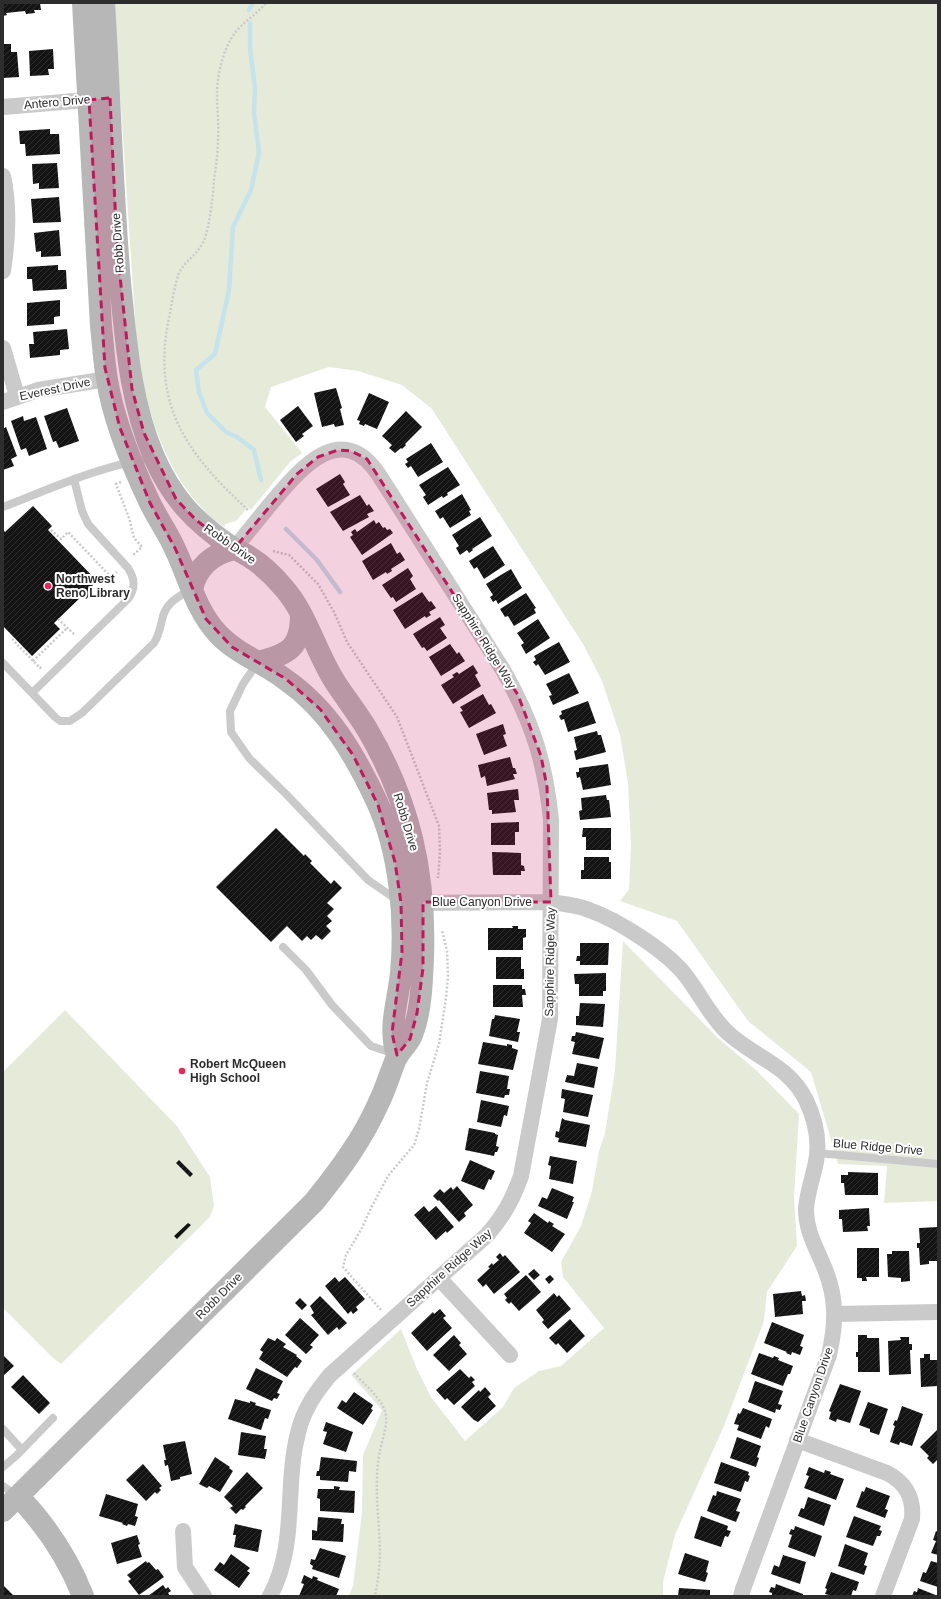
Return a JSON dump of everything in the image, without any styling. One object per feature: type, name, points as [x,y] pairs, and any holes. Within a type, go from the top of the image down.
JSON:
[{"type":"street","name":"Robb Drive","points":[[8,1498],[314,1202],[339,1171],[359,1140],[379,1103],[397,1055],[410,1039],[417,1013],[423,968],[423,902],[420,875],[408,820],[386,766],[366,726],[330,674],[301,614],[283,587],[274,577],[247,556],[234,549],[196,520],[176,499],[154,458],[138,413],[132,389],[126,347],[117,248],[100,99],[83,3]]},
{"type":"street","name":"Robb Drive","points":[[104,3],[100,99],[101,326],[107,378],[130,470],[175,548],[200,610],[218,633],[232,647],[286,679],[320,709],[336,729],[353,755],[376,799],[387,830],[395,862],[401,903],[402,952],[392,1033],[397,1055]]},
{"type":"street","name":"Antero Drive","points":[[3,107],[100,99]]},
{"type":"street","points":[[3,176],[9,218],[8,244],[3,271]]},
{"type":"street","points":[[3,348],[10,399]]},
{"type":"street","name":"Everest Drive","points":[[10,399],[38,390],[107,378]]},
{"type":"street","name":"Sapphire Ridge Way","points":[[234,549],[297,474],[318,457],[325,453],[338,450],[351,451],[360,455],[370,463],[518,695],[541,756],[547,787],[550,820],[550,1020],[521,1176],[513,1197],[502,1217],[487,1235],[330,1375],[316,1392],[305,1410],[294,1452],[287,1549],[282,1569],[270,1596]]},
{"type":"street","points":[[192,589],[195,579],[202,566],[219,553],[234,549]]},
{"type":"street","points":[[258,662],[285,654],[291,648],[298,639],[301,627],[301,614]]},
{"type":"street","name":"Blue Canyon Drive","points":[[401,903],[551,902],[588,909],[607,917],[670,958],[686,975],[726,1031],[740,1044],[769,1061],[784,1072],[796,1084],[805,1099],[812,1114],[817,1135],[817,1153],[806,1209],[808,1226],[832,1291],[835,1314],[834,1332],[829,1355],[743,1589],[742,1596]]},
{"type":"street","points":[[439,1278],[510,1355]]},
{"type":"street","points":[[835,1314],[938,1312]]},
{"type":"street","points":[[797,1440],[887,1473],[897,1478],[905,1487],[910,1496],[913,1508],[912,1519],[884,1596]]},
{"type":"street","points":[[8,1498],[38,1518],[53,1539],[83,1596]]},
{"type":"street","points":[[183,1531],[185,1567],[204,1596]]},
{"type":"lane","points":[[3,507],[74,479],[130,470],[154,458]]},
{"type":"lane","points":[[32,693],[128,599],[134,588],[132,576],[128,568],[88,524],[82,511],[74,479]]},
{"type":"lane","points":[[3,663],[60,722],[70,721],[77,718],[154,643],[159,636],[163,615],[166,608],[177,598],[192,589]]},
{"type":"lane","points":[[258,662],[243,684],[230,711],[231,732],[249,758],[286,794],[368,880],[401,903]]},
{"type":"lane","points":[[283,947],[306,970],[332,1005],[371,1046],[397,1055]]},
{"type":"lane","name":"Blue Ridge Drive","points":[[817,1153],[938,1164]]},
{"type":"lane","points":[[3,1467],[53,1418]]},
{"type":"lane","points":[[3,1429],[22,1450]]},
{"type":"path","points":[[248,510],[212,475],[194,453],[185,438],[173,411],[166,389],[164,362],[166,334],[180,273],[188,260],[199,249],[206,236],[210,215],[218,137],[217,80],[224,54],[241,25],[266,3]]},
{"type":"path","points":[[130,470],[116,484],[129,518],[134,538],[142,547],[132,556]]},
{"type":"path","points":[[51,530],[61,539],[68,532],[111,577],[120,568]]},
{"type":"path","points":[[58,619],[74,636],[80,630]]},
{"type":"path","points":[[33,661],[67,628]]},
{"type":"path","points":[[12,639],[40,668],[46,663]]},
{"type":"path","points":[[342,1364],[352,1371],[380,1402],[386,1415],[377,1469],[380,1551],[379,1574],[375,1596]]},
{"type":"highlighted area","points":[[110,98],[117,248],[132,389],[144,433],[176,499],[196,520],[234,549],[297,474],[318,457],[338,450],[351,451],[367,459],[518,695],[541,756],[547,787],[551,902],[423,902],[423,968],[417,1013],[410,1039],[397,1055],[392,1033],[402,952],[401,903],[395,862],[378,805],[353,755],[320,709],[286,679],[232,647],[206,619],[175,548],[150,503],[120,428],[105,368],[89,100]]},
{"type":"green space","points":[[114,3],[938,3],[938,1201],[884,1203],[887,1166],[838,1164],[811,1072],[748,1021],[677,921],[620,901],[629,889],[631,845],[628,783],[620,735],[602,681],[583,644],[432,409],[402,385],[358,371],[329,367],[271,387],[265,407],[302,453],[290,462],[251,510],[248,507],[236,521],[225,524],[225,527],[210,516],[188,491],[166,454],[151,412],[140,369],[137,348]]},
{"type":"green space","points":[[623,941],[719,1039],[757,1071],[799,1114],[794,1198],[797,1246],[767,1292],[764,1321],[724,1426],[675,1535],[663,1582],[663,1596],[349,1596],[353,1586],[362,1512],[363,1455],[382,1410],[351,1375],[401,1329],[417,1369],[431,1397],[465,1441],[503,1407],[514,1388],[539,1371],[561,1366],[604,1328],[563,1277],[561,1262],[581,1226],[592,1191],[599,1151],[605,1133],[615,1070]]},
{"type":"green space","points":[[65,1010],[177,1126],[210,1177],[214,1206],[210,1217],[61,1364],[52,1357],[3,1308],[3,1072]]},
{"type":"building","points":[[3,3],[40,3],[41,10],[34,10],[35,13],[26,14],[25,11],[6,13],[7,15],[3,16]]},
{"type":"building","points":[[3,44],[11,44],[11,52],[17,52],[19,77],[3,78]]},
{"type":"building","points":[[53,49],[54,69],[48,69],[49,75],[30,76],[29,51]]},
{"type":"building","points":[[50,129],[50,134],[59,134],[60,154],[26,156],[25,144],[20,144],[19,131]]},
{"type":"building","points":[[57,163],[59,188],[39,189],[39,183],[33,184],[32,164]]},
{"type":"building","points":[[59,197],[61,222],[33,223],[31,199]]},
{"type":"building","points":[[59,230],[61,256],[41,257],[41,251],[36,252],[34,233]]},
{"type":"building","points":[[58,265],[58,270],[66,270],[67,289],[33,291],[32,279],[27,279],[27,267]]},
{"type":"building","points":[[60,300],[60,316],[54,317],[54,324],[27,326],[27,303]]},
{"type":"building","points":[[67,329],[69,349],[60,350],[60,355],[30,358],[29,344],[34,344],[33,332]]},
{"type":"building","points":[[336,388],[342,408],[340,409],[344,425],[335,427],[334,424],[322,427],[314,393]]},
{"type":"building","points":[[369,393],[389,402],[377,429],[365,424],[364,426],[359,424],[360,421],[357,420]]},
{"type":"building","points":[[298,406],[313,426],[302,434],[304,436],[296,442],[280,420]]},
{"type":"building","points":[[67,408],[79,441],[59,448],[56,441],[53,442],[44,416]]},
{"type":"building","points":[[406,411],[422,427],[402,449],[401,448],[395,453],[389,448],[392,445],[382,436]]},
{"type":"building","points":[[23,416],[24,421],[36,417],[47,449],[29,456],[26,448],[21,450],[11,421]]},
{"type":"building","points":[[6,427],[17,456],[11,459],[14,466],[3,470],[3,429]]},
{"type":"building","points":[[431,443],[443,462],[418,477],[411,466],[408,468],[405,464],[408,462],[406,459]]},
{"type":"building","points":[[448,467],[460,485],[447,493],[448,495],[443,498],[442,496],[428,505],[423,497],[426,495],[419,485]]},
{"type":"building","points":[[340,474],[345,482],[343,484],[350,495],[328,507],[316,489]]},
{"type":"building","points":[[462,494],[471,510],[469,511],[471,515],[450,528],[443,517],[440,519],[435,511]]},
{"type":"building","points":[[360,495],[367,506],[369,504],[374,511],[367,514],[369,517],[343,531],[330,512]]},
{"type":"building","name":"Northwest Reno Library","points":[[33,506],[52,526],[48,530],[97,581],[88,590],[91,594],[86,599],[83,595],[54,623],[60,629],[32,656],[3,626],[3,530],[5,532]]},
{"type":"building","points":[[480,517],[492,536],[472,549],[473,550],[469,553],[467,550],[460,555],[456,548],[459,546],[452,535]]},
{"type":"building","points":[[374,520],[376,524],[379,522],[383,528],[385,527],[387,530],[390,529],[393,533],[362,555],[350,537],[353,535],[351,532],[355,529],[357,532]]},
{"type":"building","points":[[391,543],[397,554],[400,552],[405,560],[391,569],[392,571],[387,574],[386,572],[373,580],[362,561]]},
{"type":"building","points":[[493,546],[505,565],[484,579],[477,567],[474,569],[469,561]]},
{"type":"building","points":[[408,568],[413,576],[410,579],[416,589],[396,602],[393,597],[391,598],[382,585]]},
{"type":"building","points":[[511,569],[522,588],[498,604],[496,600],[493,602],[490,597],[493,595],[486,584]]},
{"type":"building","points":[[422,592],[429,602],[431,601],[436,608],[429,612],[431,615],[426,618],[425,616],[405,629],[393,610]]},
{"type":"building","points":[[526,593],[536,608],[534,609],[536,613],[514,626],[508,616],[505,617],[500,609]]},
{"type":"building","points":[[440,617],[445,625],[440,628],[447,638],[427,651],[424,647],[422,648],[413,634]]},
{"type":"building","points":[[538,619],[550,638],[526,654],[521,645],[524,643],[517,633]]},
{"type":"building","points":[[559,642],[570,662],[545,675],[538,664],[536,666],[533,662],[536,660],[534,656]]},
{"type":"building","points":[[450,644],[457,654],[459,652],[465,661],[441,676],[429,657]]},
{"type":"building","points":[[473,665],[478,673],[475,675],[481,686],[453,704],[441,685],[454,677],[452,675],[457,672],[459,674]]},
{"type":"building","points":[[569,673],[579,693],[553,705],[549,696],[552,695],[546,684]]},
{"type":"building","points":[[483,694],[489,705],[491,704],[496,713],[469,728],[460,712],[463,711],[460,707]]},
{"type":"building","points":[[588,701],[596,723],[568,732],[564,719],[561,720],[559,716],[562,714],[561,711]]},
{"type":"building","points":[[503,724],[506,734],[503,735],[507,746],[484,755],[476,734]]},
{"type":"building","points":[[597,731],[598,735],[601,735],[606,752],[576,760],[574,751],[577,750],[574,737]]},
{"type":"building","points":[[510,757],[513,768],[515,768],[517,774],[513,774],[515,779],[487,786],[485,776],[481,778],[478,765]]},
{"type":"building","points":[[608,764],[611,785],[583,790],[580,777],[577,778],[576,772],[579,772],[579,768]]},
{"type":"building","points":[[518,789],[519,800],[514,800],[516,812],[492,814],[492,810],[489,810],[487,793]]},
{"type":"building","points":[[606,795],[607,800],[609,800],[611,817],[580,820],[579,811],[582,810],[581,798]]},
{"type":"building","points":[[519,822],[519,832],[515,832],[515,845],[491,845],[491,823]]},
{"type":"building","points":[[276,828],[304,856],[305,854],[312,861],[310,863],[331,884],[334,880],[342,888],[327,903],[334,909],[327,916],[332,921],[326,926],[331,931],[322,940],[316,935],[311,940],[307,936],[302,941],[287,926],[271,942],[216,887]]},
{"type":"building","points":[[583,828],[611,828],[611,850],[586,850],[586,837],[582,837]]},
{"type":"building","points":[[492,852],[521,853],[521,865],[524,866],[525,871],[521,871],[521,875],[493,875]]},
{"type":"building","points":[[584,857],[609,857],[609,862],[611,862],[611,879],[581,879],[581,870],[584,870]]},
{"type":"building","points":[[512,926],[518,926],[518,929],[526,929],[526,937],[523,938],[523,950],[488,950],[488,928],[513,928]]},
{"type":"building","points":[[580,943],[609,943],[608,965],[580,965],[580,961],[576,961],[577,956],[580,956]]},
{"type":"building","points":[[496,957],[521,957],[521,969],[524,969],[524,979],[496,979]]},
{"type":"building","points":[[606,973],[606,991],[603,991],[603,996],[579,996],[579,984],[575,984],[574,974]]},
{"type":"building","points":[[493,985],[522,985],[522,989],[525,989],[526,995],[522,995],[523,1007],[493,1007]]},
{"type":"building","points":[[580,1003],[605,1004],[603,1027],[576,1025],[576,1016],[579,1016]]},
{"type":"building","points":[[495,1015],[520,1019],[517,1032],[520,1032],[518,1042],[489,1036],[492,1019],[494,1019]]},
{"type":"building","points":[[576,1032],[604,1038],[599,1059],[572,1054],[575,1042],[571,1041],[572,1036],[575,1036]]},
{"type":"building","points":[[483,1042],[507,1046],[507,1044],[512,1045],[512,1048],[518,1050],[513,1070],[478,1064]]},
{"type":"building","points":[[577,1063],[598,1067],[594,1088],[565,1082],[567,1075],[574,1076]]},
{"type":"building","points":[[480,1071],[509,1076],[507,1089],[510,1089],[509,1095],[505,1095],[504,1098],[476,1093]]},
{"type":"building","points":[[562,1089],[593,1095],[588,1117],[563,1112],[565,1099],[561,1098]]},
{"type":"building","points":[[481,1100],[509,1106],[507,1116],[504,1115],[501,1127],[477,1122]]},
{"type":"building","points":[[562,1118],[565,1120],[590,1125],[586,1147],[558,1142],[559,1138],[555,1137],[556,1131],[559,1132]]},
{"type":"building","points":[[469,1128],[495,1133],[498,1135],[496,1146],[499,1147],[494,1156],[465,1150]]},
{"type":"building","points":[[550,1156],[577,1161],[573,1184],[549,1179],[551,1166],[548,1165]]},
{"type":"building","points":[[179,1160],[193,1174],[190,1177],[176,1163]]},
{"type":"building","points":[[470,1160],[495,1171],[484,1190],[461,1181]]},
{"type":"building","points":[[848,1172],[878,1173],[878,1195],[845,1195],[844,1183],[841,1183],[841,1175],[848,1175]]},
{"type":"building","points":[[457,1186],[473,1205],[464,1213],[466,1216],[459,1222],[439,1200],[438,1201],[433,1196],[440,1189],[444,1193],[451,1187],[453,1190]]},
{"type":"building","points":[[552,1188],[574,1197],[572,1202],[574,1202],[567,1219],[538,1206],[542,1197],[547,1199]]},
{"type":"building","points":[[424,1206],[429,1212],[436,1206],[454,1227],[447,1233],[446,1231],[436,1240],[414,1215]]},
{"type":"building","points":[[869,1208],[870,1226],[867,1226],[868,1231],[843,1232],[842,1219],[839,1219],[839,1210]]},
{"type":"building","points":[[534,1213],[548,1223],[549,1221],[554,1224],[552,1226],[565,1234],[552,1252],[524,1233],[531,1223],[528,1221]]},
{"type":"building","points":[[188,1223],[191,1225],[177,1239],[174,1236]]},
{"type":"building","points":[[938,1227],[938,1261],[929,1261],[929,1264],[920,1265],[919,1248],[917,1248],[917,1243],[920,1243],[919,1228]]},
{"type":"building","points":[[857,1248],[879,1248],[879,1277],[866,1277],[867,1281],[862,1281],[862,1278],[857,1278]]},
{"type":"building","points":[[892,1251],[909,1251],[910,1281],[901,1282],[901,1278],[888,1277],[887,1254],[892,1254]]},
{"type":"building","points":[[500,1253],[503,1257],[505,1255],[520,1272],[494,1294],[486,1284],[483,1287],[477,1280],[490,1268],[488,1267],[492,1263],[493,1265],[499,1260],[496,1257]]},
{"type":"building","points":[[534,1269],[540,1275],[534,1280],[528,1274]]},
{"type":"building","points":[[526,1275],[541,1292],[519,1311],[511,1302],[509,1304],[505,1300],[507,1298],[504,1294]]},
{"type":"building","points":[[550,1275],[554,1279],[549,1284],[545,1279]]},
{"type":"building","points":[[335,1277],[339,1282],[345,1277],[365,1299],[356,1307],[358,1310],[353,1314],[351,1311],[348,1314],[325,1286]]},
{"type":"building","points":[[801,1291],[802,1296],[805,1295],[806,1301],[802,1301],[803,1314],[775,1317],[773,1294]]},
{"type":"building","points":[[554,1293],[557,1297],[559,1295],[571,1309],[548,1329],[542,1322],[544,1320],[536,1310]]},
{"type":"building","points":[[320,1296],[347,1323],[339,1330],[337,1327],[328,1335],[311,1315],[314,1313],[310,1306]]},
{"type":"building","points":[[300,1298],[307,1305],[302,1310],[295,1303]]},
{"type":"building","points":[[440,1309],[446,1316],[443,1318],[452,1328],[427,1351],[411,1333],[433,1312],[434,1314]]},
{"type":"building","points":[[300,1318],[319,1335],[310,1345],[313,1347],[306,1354],[285,1335]]},
{"type":"building","points":[[570,1319],[585,1336],[567,1353],[558,1343],[556,1345],[549,1338]]},
{"type":"building","points":[[772,1322],[804,1335],[800,1346],[803,1347],[800,1355],[792,1352],[791,1355],[764,1343]]},
{"type":"building","points":[[454,1335],[461,1343],[459,1345],[467,1354],[449,1371],[433,1355]]},
{"type":"building","points":[[858,1335],[867,1335],[867,1338],[879,1338],[880,1372],[858,1372],[858,1357],[856,1357],[856,1352],[858,1352]]},
{"type":"building","points":[[900,1337],[909,1337],[909,1344],[912,1344],[912,1350],[910,1350],[911,1374],[889,1375],[888,1341],[901,1340]]},
{"type":"building","points":[[268,1338],[275,1341],[277,1338],[286,1344],[283,1347],[297,1355],[296,1356],[302,1361],[287,1377],[259,1359],[263,1352],[260,1350]]},
{"type":"building","points":[[759,1353],[773,1358],[774,1356],[779,1358],[778,1360],[793,1366],[783,1386],[751,1374]]},
{"type":"building","points":[[924,1354],[930,1354],[930,1360],[938,1360],[938,1386],[921,1387],[920,1358],[924,1358]]},
{"type":"building","points":[[3,1355],[14,1366],[3,1376]]},
{"type":"building","points":[[256,1368],[283,1381],[277,1393],[280,1394],[277,1399],[274,1398],[272,1401],[246,1389]]},
{"type":"building","points":[[460,1369],[469,1378],[471,1376],[475,1380],[472,1382],[475,1386],[454,1405],[447,1398],[445,1400],[436,1390]]},
{"type":"building","points":[[23,1375],[50,1403],[39,1414],[11,1387]]},
{"type":"building","points":[[755,1381],[783,1391],[778,1404],[782,1405],[780,1410],[776,1409],[775,1413],[748,1402]]},
{"type":"building","points":[[840,1384],[861,1391],[850,1423],[837,1419],[836,1422],[829,1419],[831,1412],[829,1411]]},
{"type":"building","points":[[485,1387],[491,1394],[488,1397],[496,1406],[478,1422],[461,1407],[479,1390],[480,1392]]},
{"type":"building","points":[[354,1392],[373,1405],[371,1409],[373,1410],[363,1425],[337,1408],[342,1400],[346,1403]]},
{"type":"building","points":[[235,1399],[250,1403],[250,1401],[256,1403],[255,1405],[271,1410],[268,1419],[265,1418],[261,1430],[228,1419]]},
{"type":"building","points":[[868,1402],[888,1409],[879,1435],[870,1432],[870,1429],[859,1425]]},
{"type":"building","points":[[902,1406],[923,1414],[912,1446],[900,1442],[899,1445],[890,1442],[895,1426],[893,1425],[895,1420],[897,1421]]},
{"type":"building","points":[[743,1408],[772,1419],[769,1428],[766,1426],[761,1439],[737,1430],[739,1425],[734,1424],[738,1413],[740,1414]]},
{"type":"building","points":[[326,1422],[353,1432],[346,1452],[323,1444],[327,1432],[323,1431]]},
{"type":"building","points":[[938,1429],[938,1459],[933,1464],[927,1458],[929,1456],[920,1447]]},
{"type":"building","points":[[241,1432],[266,1436],[264,1449],[267,1449],[265,1459],[238,1455]]},
{"type":"building","points":[[737,1437],[761,1446],[757,1457],[759,1458],[756,1467],[730,1458]]},
{"type":"building","points":[[185,1441],[192,1474],[171,1481],[168,1465],[165,1466],[164,1460],[166,1460],[163,1445]]},
{"type":"building","points":[[215,1457],[230,1467],[229,1468],[233,1471],[220,1492],[209,1486],[207,1488],[199,1484]]},
{"type":"building","points":[[321,1457],[357,1461],[356,1472],[349,1471],[348,1482],[320,1480],[320,1476],[316,1476],[317,1471],[319,1471]]},
{"type":"building","points":[[721,1462],[749,1472],[748,1475],[750,1476],[748,1482],[745,1481],[741,1492],[714,1483]]},
{"type":"building","points":[[143,1464],[162,1486],[159,1488],[161,1490],[157,1494],[155,1492],[146,1501],[126,1480]]},
{"type":"building","points":[[809,1467],[824,1473],[825,1470],[831,1472],[830,1474],[844,1479],[836,1500],[804,1488],[809,1476],[806,1475]]},
{"type":"building","points":[[247,1472],[263,1488],[245,1506],[246,1507],[243,1510],[241,1509],[236,1514],[230,1508],[233,1506],[224,1497]]},
{"type":"building","points":[[334,1486],[340,1487],[339,1490],[355,1491],[354,1513],[320,1511],[320,1499],[317,1498],[318,1489],[334,1489]]},
{"type":"building","points":[[866,1487],[890,1496],[885,1509],[888,1510],[885,1518],[856,1507],[862,1491],[864,1492]]},
{"type":"building","points":[[717,1491],[741,1499],[736,1511],[740,1512],[736,1522],[707,1511],[713,1495],[716,1496]]},
{"type":"building","points":[[106,1494],[138,1504],[135,1516],[138,1517],[135,1526],[128,1524],[127,1526],[122,1524],[123,1523],[99,1516]]},
{"type":"building","points":[[808,1497],[831,1505],[824,1526],[798,1516],[801,1508],[804,1509]]},
{"type":"building","points":[[701,1516],[728,1526],[727,1530],[731,1531],[728,1537],[725,1536],[721,1547],[694,1538]]},
{"type":"building","points":[[854,1516],[881,1526],[879,1530],[882,1531],[880,1536],[877,1536],[873,1546],[846,1537]]},
{"type":"building","points":[[318,1517],[342,1519],[341,1524],[344,1524],[343,1542],[312,1540],[312,1530],[317,1531]]},
{"type":"building","points":[[235,1524],[262,1530],[258,1552],[234,1547],[236,1535],[233,1535]]},
{"type":"building","points":[[795,1526],[822,1536],[815,1557],[788,1547],[792,1535],[789,1534],[791,1529],[794,1530]]},
{"type":"building","points":[[936,1531],[938,1532],[938,1555],[931,1553],[936,1541],[933,1540]]},
{"type":"building","points":[[137,1535],[140,1544],[138,1545],[142,1557],[117,1564],[111,1543]]},
{"type":"building","points":[[845,1544],[868,1553],[864,1565],[867,1566],[864,1575],[838,1566]]},
{"type":"building","points":[[320,1548],[346,1556],[339,1578],[312,1569],[313,1566],[310,1564],[311,1559],[315,1560]]},
{"type":"building","points":[[685,1553],[709,1561],[706,1572],[708,1573],[705,1582],[678,1574]]},
{"type":"building","points":[[231,1554],[250,1568],[247,1571],[250,1573],[239,1588],[214,1570],[220,1562],[224,1565]]},
{"type":"building","points":[[783,1555],[806,1562],[800,1584],[771,1574],[774,1565],[779,1567]]},
{"type":"building","points":[[146,1561],[147,1563],[149,1562],[156,1570],[158,1569],[164,1577],[139,1595],[128,1581],[131,1579],[127,1575]]},
{"type":"building","points":[[931,1561],[938,1563],[938,1587],[920,1581],[923,1572],[926,1573]]},
{"type":"building","points":[[831,1572],[859,1582],[856,1591],[853,1590],[851,1596],[833,1596],[825,1594],[827,1589],[825,1588]]},
{"type":"building","points":[[304,1575],[312,1579],[313,1576],[318,1578],[317,1580],[339,1589],[336,1596],[299,1596],[304,1584],[301,1583]]},
{"type":"building","points":[[776,1584],[803,1594],[803,1596],[772,1596],[772,1593],[769,1592],[771,1587],[775,1588]]},
{"type":"building","points":[[3,1585],[14,1596],[3,1596]]},
{"type":"building","points":[[163,1585],[166,1589],[168,1587],[171,1591],[168,1593],[170,1596],[148,1596]]},
{"type":"building","points":[[679,1588],[710,1590],[710,1596],[678,1596]]},
{"type":"building","points":[[918,1588],[938,1596],[912,1596],[914,1591],[917,1592]]},
{"type":"waterway","points":[[249,10],[253,3]]},
{"type":"waterway","points":[[250,23],[250,49],[255,87],[254,112],[259,153],[251,190],[233,227],[229,290],[215,354],[196,370],[199,392],[207,413],[226,432],[237,437],[254,450],[261,480]]},
{"type":"waterway","points":[[286,529],[317,560],[340,592]]},
{"type":"place","name":"Northwest Reno Library","points":[[48,586]]},
{"type":"place","name":"Robert McQueen High School","points":[[182,1071]]}]
